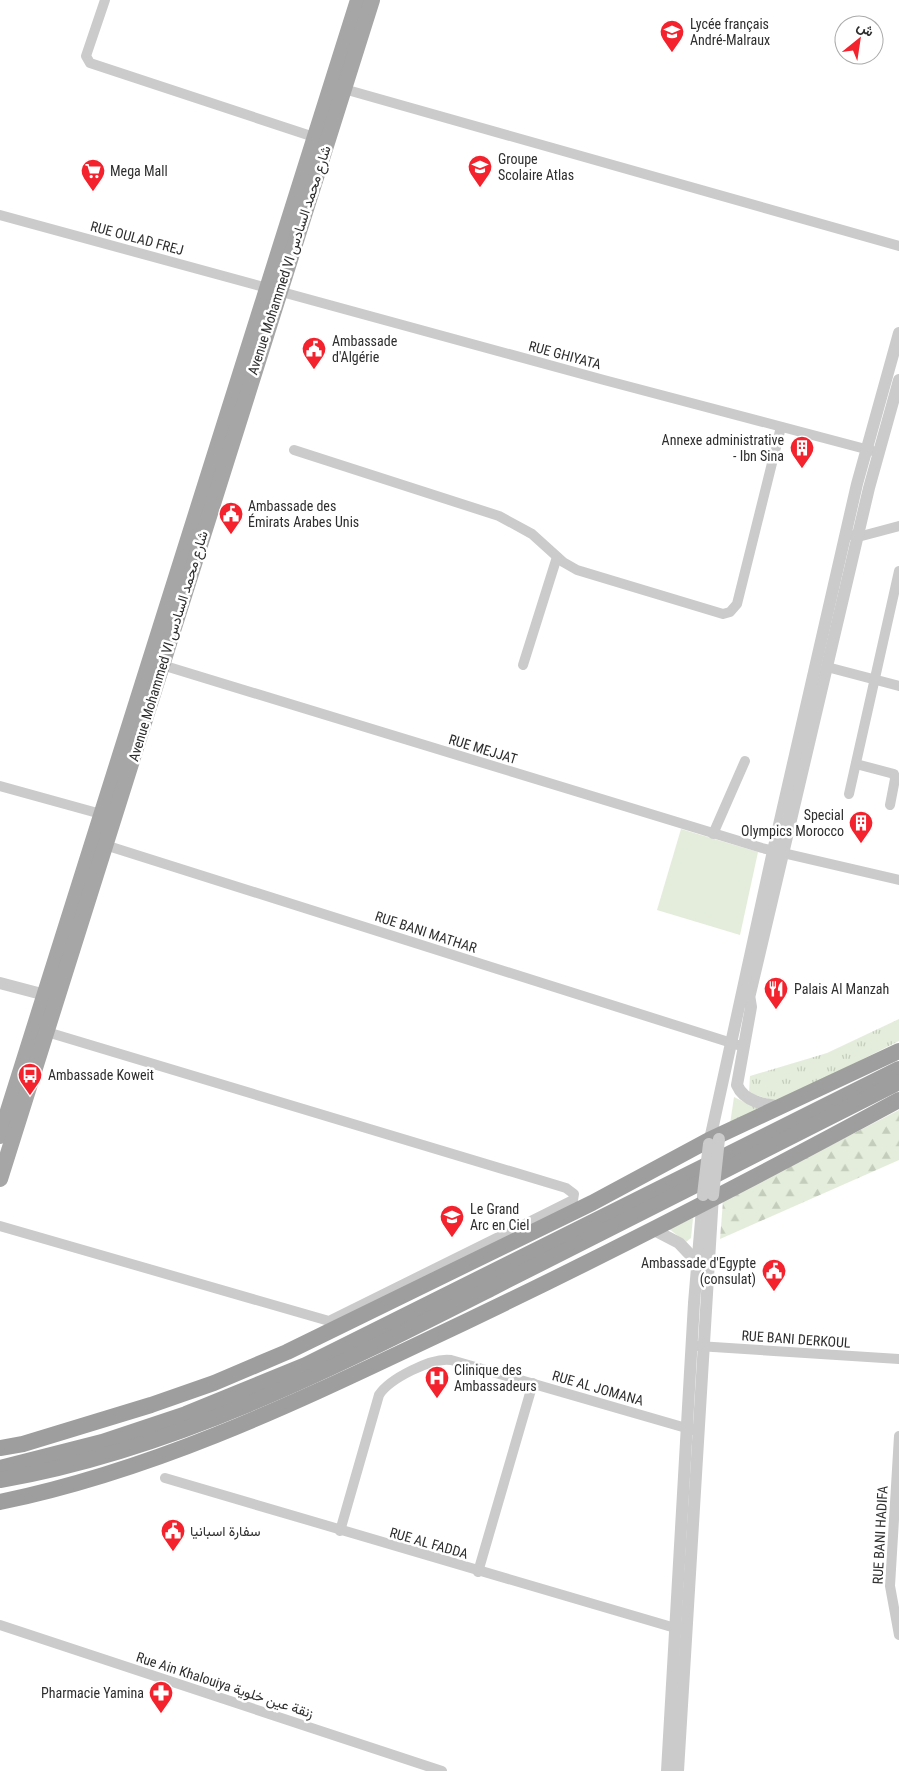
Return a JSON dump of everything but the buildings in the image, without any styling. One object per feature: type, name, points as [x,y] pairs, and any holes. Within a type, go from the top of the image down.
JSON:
[{"type":"highway","points":[[0,1448],[23,1444],[152,1405],[214,1383],[287,1352],[574,1212],[782,1106],[899,1051]]},
{"type":"highway","points":[[0,1468],[102,1442],[186,1414],[306,1365],[899,1069]]},
{"type":"highway","points":[[0,1480],[109,1454],[213,1418],[287,1388],[435,1317],[899,1082]]},
{"type":"highway","points":[[0,1502],[151,1461],[233,1429],[455,1327],[654,1230],[708,1199],[899,1100]]},
{"type":"main road","name":"Avenue Mohammed VI شارع محمد السادس","points":[[0,1136],[105,845],[162,665],[273,290],[314,137],[358,0]]},
{"type":"main road","name":"Avenue Mohammed VI شارع محمد السادس","points":[[0,1179],[46,1032],[51,996],[101,814],[273,290],[344,89],[372,0]]},
{"type":"street","points":[[105,0],[87,52],[87,59],[90,62],[314,137]]},
{"type":"street","points":[[344,89],[899,246]]},
{"type":"street","name":"RUE OULAD FREJ","points":[[0,216],[273,290]]},
{"type":"street","name":"RUE GHIYATA","points":[[273,290],[867,449]]},
{"type":"street","points":[[734,1044],[749,995],[778,853],[827,667],[857,535],[867,449],[899,333]]},
{"type":"street","points":[[867,449],[899,380]]},
{"type":"street","points":[[294,450],[499,516],[532,534],[557,558],[577,570],[719,613],[730,612],[738,601],[781,427]]},
{"type":"street","points":[[857,535],[899,526]]},
{"type":"street","points":[[667,1771],[680,1630],[697,1346],[714,1140],[778,853],[857,535]]},
{"type":"street","points":[[523,665],[557,558]]},
{"type":"street","points":[[849,794],[899,571]]},
{"type":"street","name":"RUE MEJJAT","points":[[162,665],[778,853],[899,880]]},
{"type":"street","points":[[827,667],[899,686]]},
{"type":"street","points":[[713,834],[745,761]]},
{"type":"street","points":[[856,764],[894,774],[896,779],[890,805]]},
{"type":"street","points":[[0,786],[101,814]]},
{"type":"street","name":"RUE BANI MATHAR","points":[[105,845],[734,1044]]},
{"type":"street","points":[[0,983],[51,996]]},
{"type":"street","points":[[749,995],[751,1007],[737,1085],[741,1093],[748,1098],[770,1106],[782,1106]]},
{"type":"street","points":[[0,1226],[330,1321],[573,1200],[574,1194],[566,1188],[46,1032]]},
{"type":"street","points":[[697,1346],[697,1262],[708,1199]]},
{"type":"street","points":[[654,1230],[679,1243],[697,1262]]},
{"type":"street","name":"RUE BANI DERKOUL","points":[[697,1346],[899,1359]]},
{"type":"street","name":"RUE AL JOMANA","points":[[340,1531],[379,1395],[383,1388],[396,1379],[443,1359],[533,1383],[692,1430]]},
{"type":"street","points":[[478,1572],[533,1383]]},
{"type":"street","name":"RUE BANI HADIFA","points":[[899,1436],[897,1496],[890,1586],[899,1635]]},
{"type":"street","name":"RUE AL FADDA","points":[[165,1478],[478,1572],[680,1630]]},
{"type":"street","name":"Rue Ain Khalouiya زنقة عين خلوية","points":[[0,1625],[442,1771]]},
{"type":"street","points":[[678,1771],[680,1630]]},
{"type":"green space","points":[[681,829],[758,852],[740,935],[657,910]]},
{"type":"green space","points":[[899,1019],[899,1041],[785,1098],[772,1100],[749,1093],[750,1076],[827,1053]]},
{"type":"green space","points":[[734,1097],[761,1110],[730,1124]]},
{"type":"green space","points":[[899,1110],[899,1160],[720,1239],[723,1201]]},
{"type":"green space","points":[[693,1218],[691,1238],[686,1242],[669,1229]]},
{"type":"place","name":"Lycée français André-Malraux","points":[[672,53]]},
{"type":"place","name":"Groupe Scolaire Atlas","points":[[480,188]]},
{"type":"place","name":"Mega Mall","points":[[93,192]]},
{"type":"place","name":"Ambassade d'Algérie","points":[[314,370]]},
{"type":"place","name":"Annexe administrative - Ibn Sina","points":[[802,469]]},
{"type":"place","name":"Ambassade des Émirats Arabes Unis","points":[[231,535]]},
{"type":"place","name":"Special Olympics Morocco","points":[[861,844]]},
{"type":"place","name":"Palais Al Manzah","points":[[776,1010]]},
{"type":"place","name":"Ambassade Koweit","points":[[30,1096]]},
{"type":"place","name":"Le Grand Arc en Ciel","points":[[452,1238]]},
{"type":"place","name":"Ambassade d'Egypte (consulat)","points":[[774,1292]]},
{"type":"place","name":"Clinique des Ambassadeurs","points":[[437,1399]]},
{"type":"place","name":"سفارة اسبانيا","points":[[173,1552]]},
{"type":"place","name":"Pharmacie Yamina","points":[[161,1714]]}]
